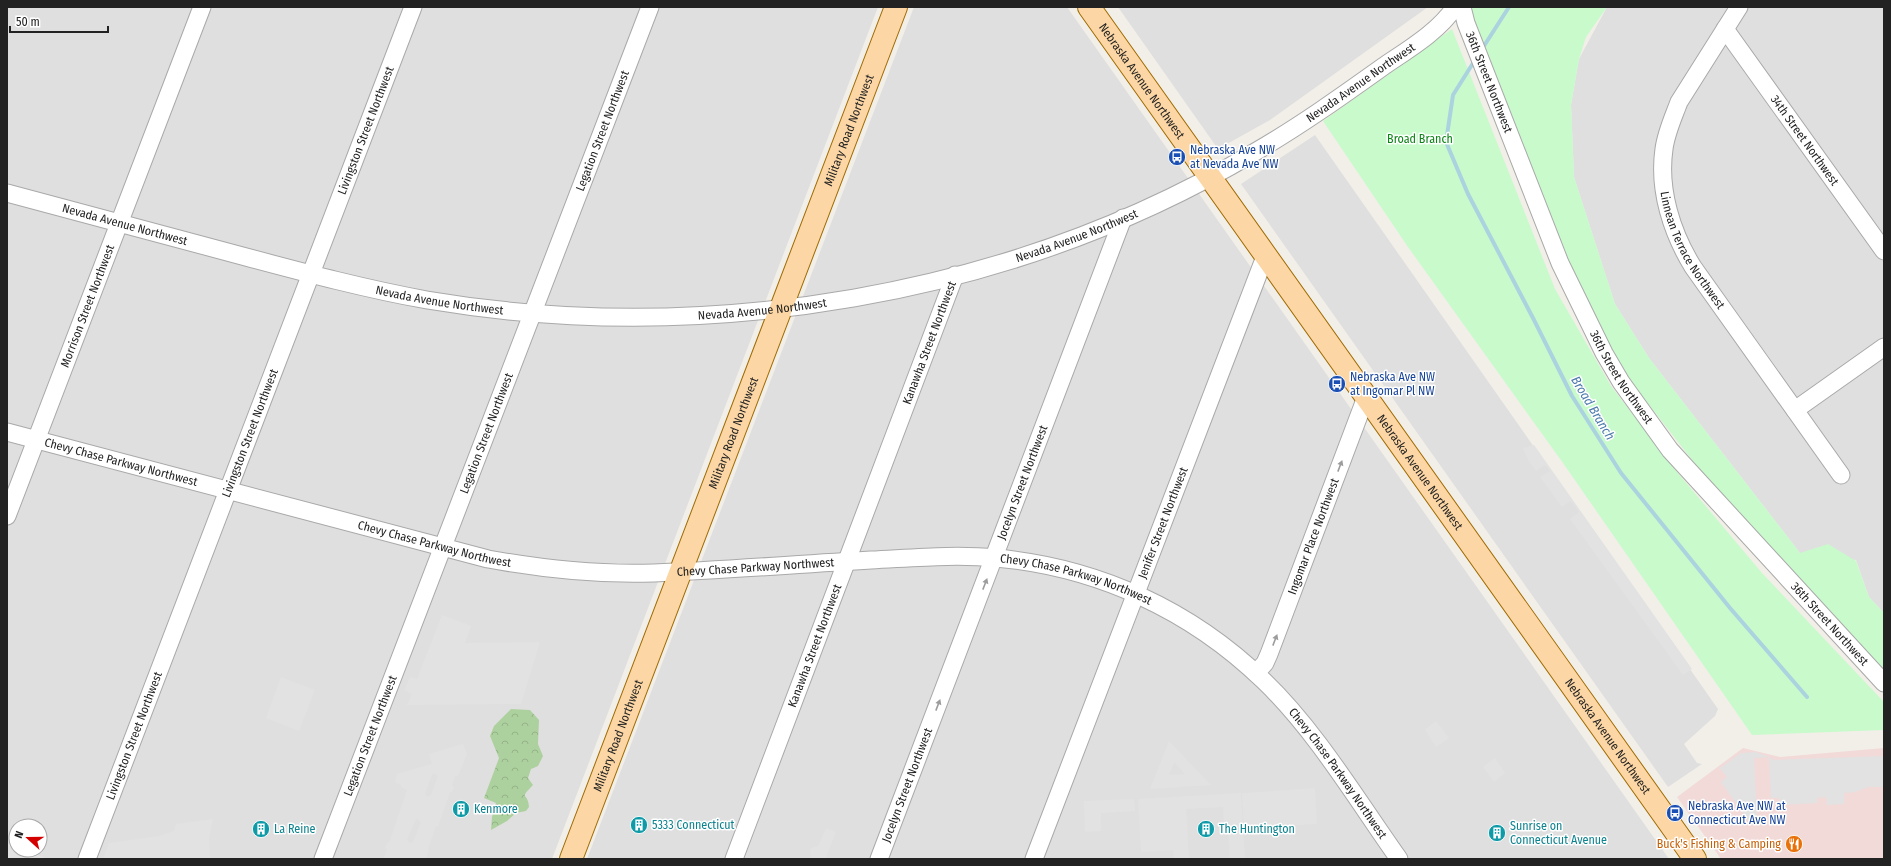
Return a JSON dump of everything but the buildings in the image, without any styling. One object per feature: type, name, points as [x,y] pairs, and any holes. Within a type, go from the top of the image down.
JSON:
[{"type":"main road","name":"Military Road Northwest","points":[[570,859],[682,571],[896,7]]},
{"type":"main road","name":"Nebraska Avenue Northwest","points":[[1089,7],[1695,859]]},
{"type":"street","name":"Morrison Street Northwest","points":[[7,516],[202,7]]},
{"type":"street","name":"Livingston Street Northwest","points":[[87,859],[413,7]]},
{"type":"street","name":"Legation Street Northwest","points":[[324,859],[532,312],[650,7]]},
{"type":"street","name":"Nevada Avenue Northwest","points":[[7,193],[311,274],[368,288],[429,300],[532,312],[593,316],[664,317],[740,313],[782,308],[859,297],[955,275],[1048,247],[1124,218],[1210,178],[1266,146],[1334,101],[1436,28],[1455,7]]},
{"type":"street","name":"36th Street Northwest","points":[[1462,7],[1470,33],[1560,263],[1604,353],[1621,382],[1670,450],[1884,683]]},
{"type":"street","name":"Linnean Terrace Northwest","points":[[1739,7],[1679,102],[1666,138],[1663,160],[1666,199],[1676,234],[1690,261],[1841,475]]},
{"type":"street","name":"34th Street Northwest","points":[[1725,29],[1884,251]]},
{"type":"street","name":"Jocelyn Street Northwest","points":[[879,859],[1124,218]]},
{"type":"street","name":"Jenifer Street Northwest","points":[[1034,859],[1135,592],[1266,254]]},
{"type":"street","name":"Kanawha Street Northwest","points":[[734,859],[955,275]]},
{"type":"street","points":[[1795,410],[1884,347]]},
{"type":"street","name":"Ingomar Place Northwest","points":[[1256,673],[1265,663],[1269,654],[1366,397]]},
{"type":"street","name":"Chevy Chase Parkway Northwest","points":[[7,432],[488,559],[563,570],[634,573],[939,557],[995,558],[1061,568],[1135,592],[1170,610],[1232,652],[1256,673],[1300,720],[1399,859]]},
{"type":"shaded area","points":[[7,7],[878,7],[552,859],[47,859],[44,858],[48,858],[48,818],[8,818],[7,844]]},
{"type":"shaded area","points":[[914,7],[1067,7],[1669,859],[587,859]]},
{"type":"shaded area","points":[[1118,7],[1428,7],[1270,120],[1218,149]]},
{"type":"shaded area","points":[[1607,7],[1884,7],[1884,613],[1869,597],[1856,560],[1800,553],[1649,358],[1615,304],[1574,177],[1571,105],[1579,59]]},
{"type":"shaded area","points":[[1315,135],[1718,709],[1715,716],[1684,744],[1697,763],[1702,764],[1668,787],[1241,184]]},
{"type":"shaded area","points":[[1534,445],[1692,669],[1683,675],[1570,519],[1579,512],[1571,501],[1562,507],[1540,477],[1550,471],[1545,465],[1536,471],[1528,460],[1523,448]]},
{"type":"shaded area","points":[[442,615],[471,626],[465,643],[540,642],[521,704],[407,705],[412,694],[404,690],[410,677],[417,679]]},
{"type":"shaded area","points":[[281,677],[315,690],[299,731],[266,718]]},
{"type":"shaded area","points":[[1436,721],[1449,738],[1436,747],[1425,730]]},
{"type":"shaded area","points":[[1169,741],[1211,785],[1150,789]],"holes":[[[1175,763],[1185,774],[1169,775]]]},
{"type":"shaded area","points":[[463,744],[467,754],[458,776],[455,776],[452,786],[454,787],[452,792],[450,792],[438,827],[436,826],[426,859],[383,859],[387,849],[385,848],[387,843],[389,843],[407,790],[395,782],[397,774],[432,764],[429,754]],"holes":[[[434,773],[438,776],[431,795],[428,797],[425,794]],[[416,819],[421,822],[413,842],[410,843],[407,840]]]},
{"type":"shaded area","points":[[1743,748],[1780,757],[1884,748],[1884,859],[1721,859],[1677,797]]},
{"type":"shaded area","points":[[1755,752],[1769,757],[1754,758],[1757,822],[1750,823],[1721,782],[1727,777],[1720,768],[1741,753]]},
{"type":"shaded area","points":[[1884,756],[1884,787],[1868,787],[1855,792],[1844,793],[1844,804],[1827,805],[1826,797],[1817,798],[1817,803],[1780,805],[1779,798],[1771,798],[1769,757],[1774,760]]},
{"type":"shaded area","points":[[1495,758],[1505,773],[1494,782],[1483,767]]},
{"type":"shaded area","points":[[1315,788],[1317,824],[1244,828],[1242,793]]},
{"type":"shaded area","points":[[1241,793],[1245,859],[1230,859],[1228,828],[1224,828],[1223,807],[1186,809],[1189,858],[1174,859],[1173,850],[1141,852],[1138,799]]},
{"type":"shaded area","points":[[1134,799],[1135,811],[1101,813],[1101,831],[1085,832],[1084,801]]},
{"type":"shaded area","points":[[213,819],[209,838],[210,859],[103,859],[109,843],[159,836],[174,831],[176,824]]},
{"type":"shaded area","points":[[826,828],[836,832],[826,857],[828,859],[811,859],[810,849],[819,845]]},
{"type":"shaded area","points":[[7,844],[8,858],[47,859],[7,859]]},
{"type":"green space","name":"Broad Branch","points":[[1473,7],[1607,7],[1586,37],[1579,59],[1571,105],[1574,177],[1615,304],[1649,358],[1800,553],[1828,544],[1856,561],[1869,597],[1884,613],[1884,674],[1721,497],[1614,360],[1582,298],[1514,127],[1471,12]]},
{"type":"green space","name":"Broad Branch","points":[[1452,29],[1555,289],[1611,386],[1677,472],[1762,573],[1884,702],[1884,730],[1752,735],[1563,463],[1408,247],[1323,121]]},
{"type":"green space","points":[[511,709],[530,710],[539,720],[538,744],[543,756],[538,766],[531,769],[528,778],[533,785],[525,795],[529,807],[526,811],[516,813],[507,821],[491,830],[492,817],[496,803],[484,798],[499,758],[490,736],[494,726]]},
{"type":"waterway","name":"Broad Branch","points":[[1482,49],[1509,7]]},
{"type":"waterway","name":"Broad Branch","points":[[1475,60],[1453,95],[1446,142],[1468,194],[1572,396],[1621,473],[1730,608],[1807,697]]},
{"type":"place","name":"Nebraska Ave NW at Nevada Ave NW","points":[[1177,157]]},
{"type":"place","name":"Nebraska Ave NW at Ingomar Pl NW","points":[[1337,384]]},
{"type":"place","name":"Kenmore","points":[[461,809]]},
{"type":"place","name":"Nebraska Ave NW at Connecticut Ave NW","points":[[1675,813]]},
{"type":"place","name":"5333 Connecticut","points":[[639,825]]},
{"type":"place","name":"La Reine","points":[[261,829]]},
{"type":"place","name":"The Huntington","points":[[1206,829]]},
{"type":"place","name":"Sunrise on Connecticut Avenue","points":[[1497,833]]},
{"type":"place","name":"Buck's Fishing & Camping","points":[[1794,844]]}]
